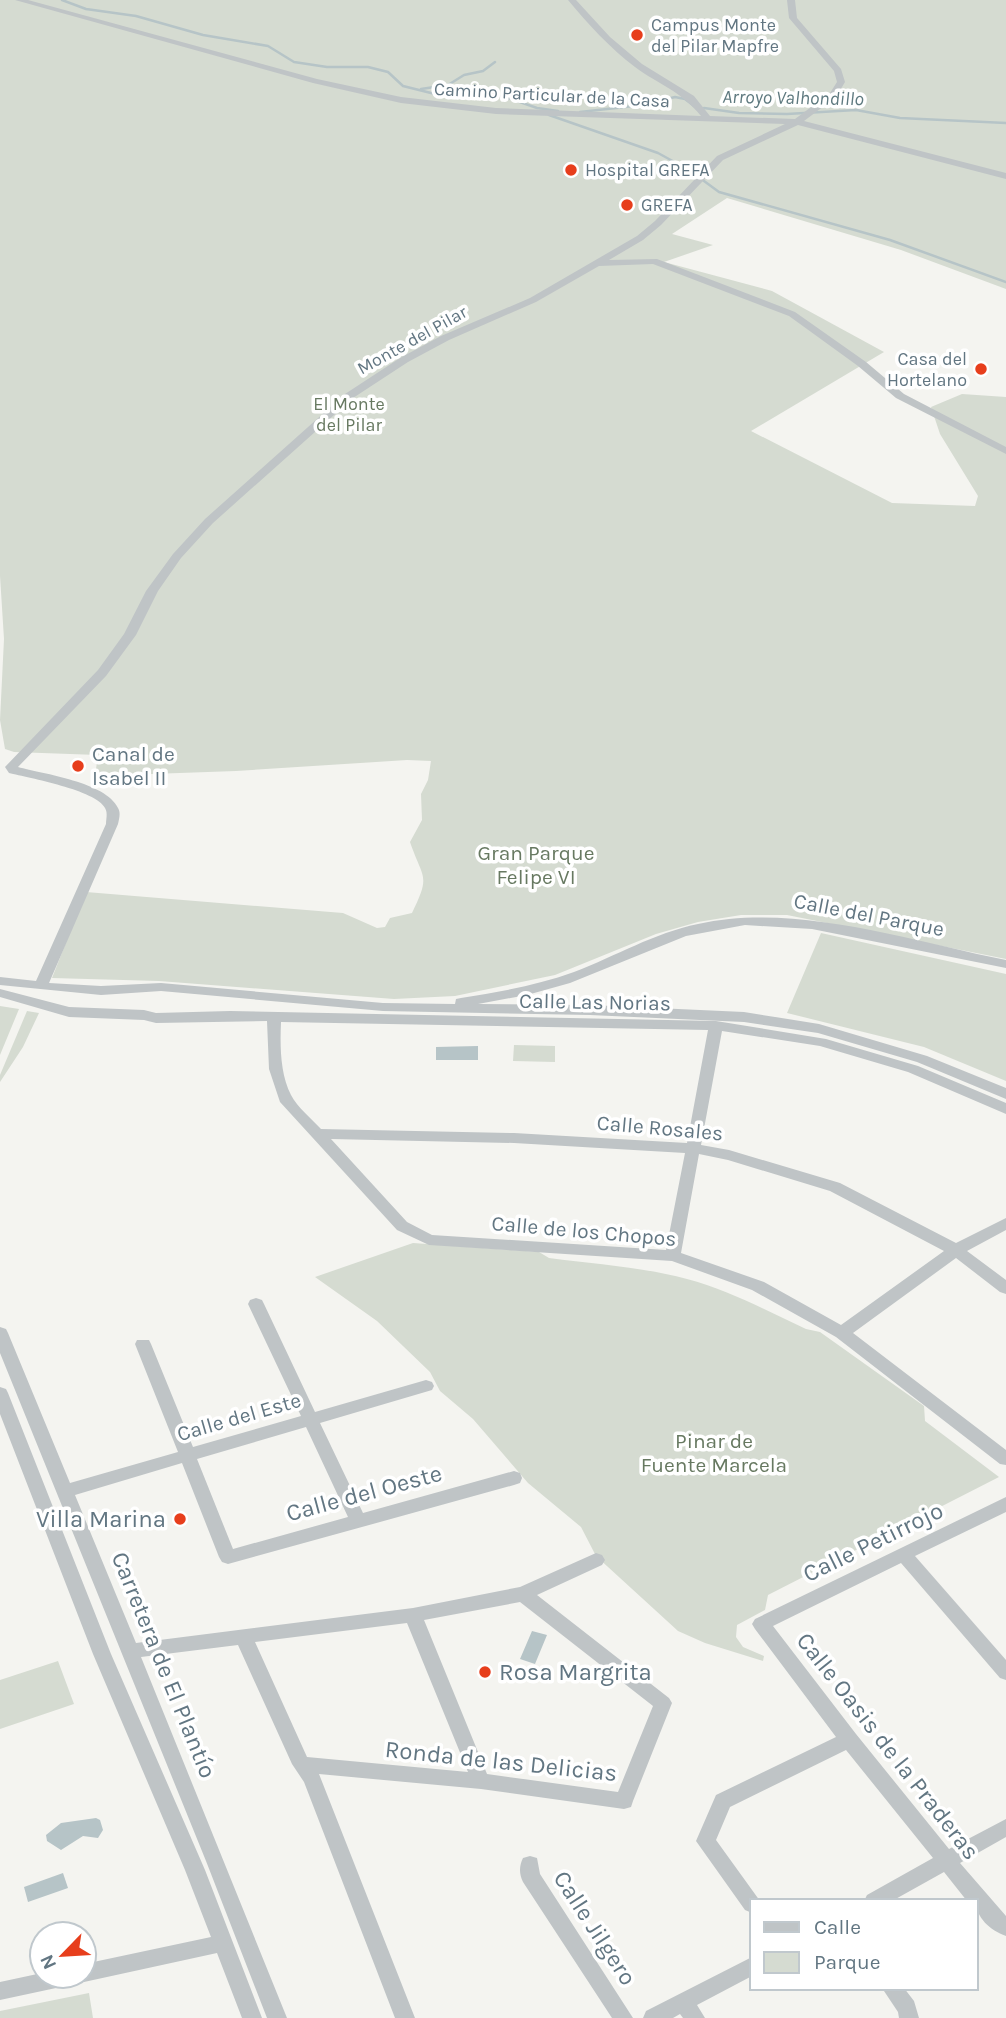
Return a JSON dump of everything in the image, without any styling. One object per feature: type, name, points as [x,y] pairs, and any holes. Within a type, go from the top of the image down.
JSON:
[{"type":"street","name":"Camino Particular de la Casa","points":[[19,0],[316,81],[401,100],[496,111],[797,122],[1006,176]]},
{"type":"street","points":[[572,0],[607,39],[639,66],[691,98],[707,118]]},
{"type":"street","name":"Monte del Pilar","points":[[41,985],[112,824],[113,815],[111,806],[100,796],[68,784],[11,769],[117,654],[152,591],[177,556],[209,521],[349,396],[435,344],[533,300],[640,238],[720,158],[797,122],[833,95],[841,82],[838,71],[793,18],[791,0]]},
{"type":"street","points":[[597,263],[654,261],[792,314],[862,364],[900,396],[1006,450]]},
{"type":"street","name":"Calle del Parque","points":[[435,1008],[564,980],[697,928],[774,919],[816,924],[1006,964]]},
{"type":"street","points":[[564,980],[554,987],[552,993],[555,1001],[565,1010]]},
{"type":"street","name":"Calle Las Norias","points":[[0,981],[146,991],[161,987],[383,1007],[714,1014],[820,1029],[922,1059],[1006,1094]]},
{"type":"street","points":[[169,1016],[184,1003],[181,993],[176,990]]},
{"type":"street","points":[[144,1015],[136,1003],[146,991]]},
{"type":"street","name":"Calle Las Norias","points":[[0,993],[69,1012],[144,1015],[156,1018],[274,1017],[716,1026],[821,1042],[913,1069],[1006,1109]]},
{"type":"street","name":"Calle de los Chopos","points":[[274,1017],[278,1083],[285,1098],[402,1226],[429,1240],[673,1256],[758,1286],[842,1334],[1006,1458]]},
{"type":"street","points":[[673,1256],[716,1026]]},
{"type":"street","name":"Calle Rosales","points":[[320,1134],[514,1138],[693,1148],[729,1155],[835,1187],[956,1250],[1006,1288]]},
{"type":"street","points":[[842,1334],[956,1250],[1006,1223]]},
{"type":"street","points":[[256,1304],[358,1520]]},
{"type":"street","name":"Carretera de El Plantío","points":[[0,1333],[277,2018]]},
{"type":"street","points":[[143,1344],[188,1455]]},
{"type":"street","name":"Calle del Este","points":[[65,1491],[426,1386]]},
{"type":"street","points":[[0,1393],[102,1654],[195,1870],[252,2018]]},
{"type":"street","name":"Calle del Oeste","points":[[188,1455],[228,1557],[514,1478]]},
{"type":"street","name":"Calle Petirrojo","points":[[761,1624],[1006,1504]]},
{"type":"street","points":[[903,1553],[1006,1673]]},
{"type":"street","points":[[130,1651],[413,1615],[523,1594],[596,1560]]},
{"type":"street","name":"Ronda de las Delicias","points":[[301,1764],[481,1781],[624,1801],[663,1703],[523,1594]]},
{"type":"street","points":[[413,1615],[481,1781]]},
{"type":"street","name":"Calle Oasis de la Praderas","points":[[761,1624],[849,1740],[994,1919],[1006,1927]]},
{"type":"street","points":[[244,1638],[301,1764],[312,1778],[405,2018]]},
{"type":"street","points":[[750,1902],[706,1841],[723,1801],[849,1740]]},
{"type":"street","points":[[877,1899],[1006,1827]]},
{"type":"street","name":"Calle Jilgero","points":[[530,1864],[530,1876],[623,2018]]},
{"type":"street","points":[[98,1970],[222,1943]]},
{"type":"street","points":[[653,2018],[689,2010],[750,1967]]},
{"type":"street","points":[[0,1992],[28,1986]]},
{"type":"street","points":[[894,1990],[907,2008],[909,2018]]},
{"type":"green space","name":"El Monte del Pilar","points":[[0,0],[1006,0],[1006,289],[901,250],[727,198],[672,234],[713,245],[664,262],[772,291],[884,352],[751,431],[892,503],[975,506],[978,496],[940,434],[931,407],[962,394],[1006,397],[1006,959],[787,915],[741,915],[698,922],[656,934],[555,975],[455,996],[394,999],[159,981],[52,978],[86,892],[343,913],[377,928],[385,927],[390,918],[412,913],[422,891],[423,877],[410,842],[422,820],[421,794],[428,780],[431,761],[95,776],[98,755],[14,752],[5,749],[0,720],[4,639],[0,576]]},
{"type":"green space","points":[[821,933],[1006,974],[1006,1081],[924,1047],[787,1013]]},
{"type":"green space","points":[[0,1006],[19,1009],[0,1055]]},
{"type":"green space","points":[[27,1011],[39,1013],[23,1047],[0,1082],[0,1075]]},
{"type":"green space","points":[[514,1045],[555,1046],[555,1062],[513,1061]]},
{"type":"green space","name":"Pinar de Fuente Marcela","points":[[413,1243],[539,1252],[549,1258],[670,1275],[733,1295],[806,1329],[820,1332],[924,1406],[925,1421],[999,1477],[768,1595],[765,1610],[737,1625],[736,1637],[743,1647],[764,1656],[763,1661],[705,1643],[678,1631],[596,1556],[581,1527],[528,1483],[473,1419],[440,1391],[430,1372],[377,1321],[315,1277]]},
{"type":"green space","points":[[58,1661],[74,1704],[0,1729],[0,1680]]},
{"type":"green space","points":[[89,1993],[93,2018],[0,2018],[0,2011]]},
{"type":"shaded area","points":[[478,1046],[478,1060],[436,1060],[436,1047]]},
{"type":"shaded area","points":[[532,1631],[547,1635],[535,1664],[520,1659]]},
{"type":"shaded area","points":[[96,1818],[100,1820],[103,1830],[98,1838],[83,1836],[61,1850],[47,1841],[46,1835],[61,1823]]},
{"type":"shaded area","points":[[63,1873],[68,1888],[28,1902],[24,1887]]},
{"type":"waterway","name":"Arroyo Valhondillo","points":[[62,0],[86,9],[136,16],[203,35],[268,46],[294,62],[327,67],[368,67],[388,72],[403,86],[435,94],[461,91],[505,97],[537,108],[558,111]]},
{"type":"waterway","points":[[421,89],[448,85],[464,75],[483,71],[495,62]]},
{"type":"waterway","name":"Arroyo Valhondillo","points":[[580,112],[643,105],[675,97],[685,99],[694,106]]},
{"type":"waterway","name":"Arroyo Valhondillo","points":[[704,108],[739,113],[787,114],[856,110],[900,118],[1006,123]]},
{"type":"waterway","points":[[549,115],[658,153],[689,170],[719,192],[890,240],[1006,282]]},
{"type":"place","name":"Campus Monte del Pilar Mapfre","points":[[637,35]]},
{"type":"place","name":"Hospital GREFA","points":[[571,170]]},
{"type":"place","name":"GREFA","points":[[627,205]]},
{"type":"place","name":"Casa del Hortelano","points":[[981,369]]},
{"type":"place","name":"Canal de Isabel II","points":[[78,766]]},
{"type":"place","name":"Villa Marina","points":[[180,1519]]},
{"type":"place","name":"Rosa Margrita","points":[[485,1672]]},
{"type":"park label","name":"Gran Parque Felipe VI","points":[[536,865]]}]
